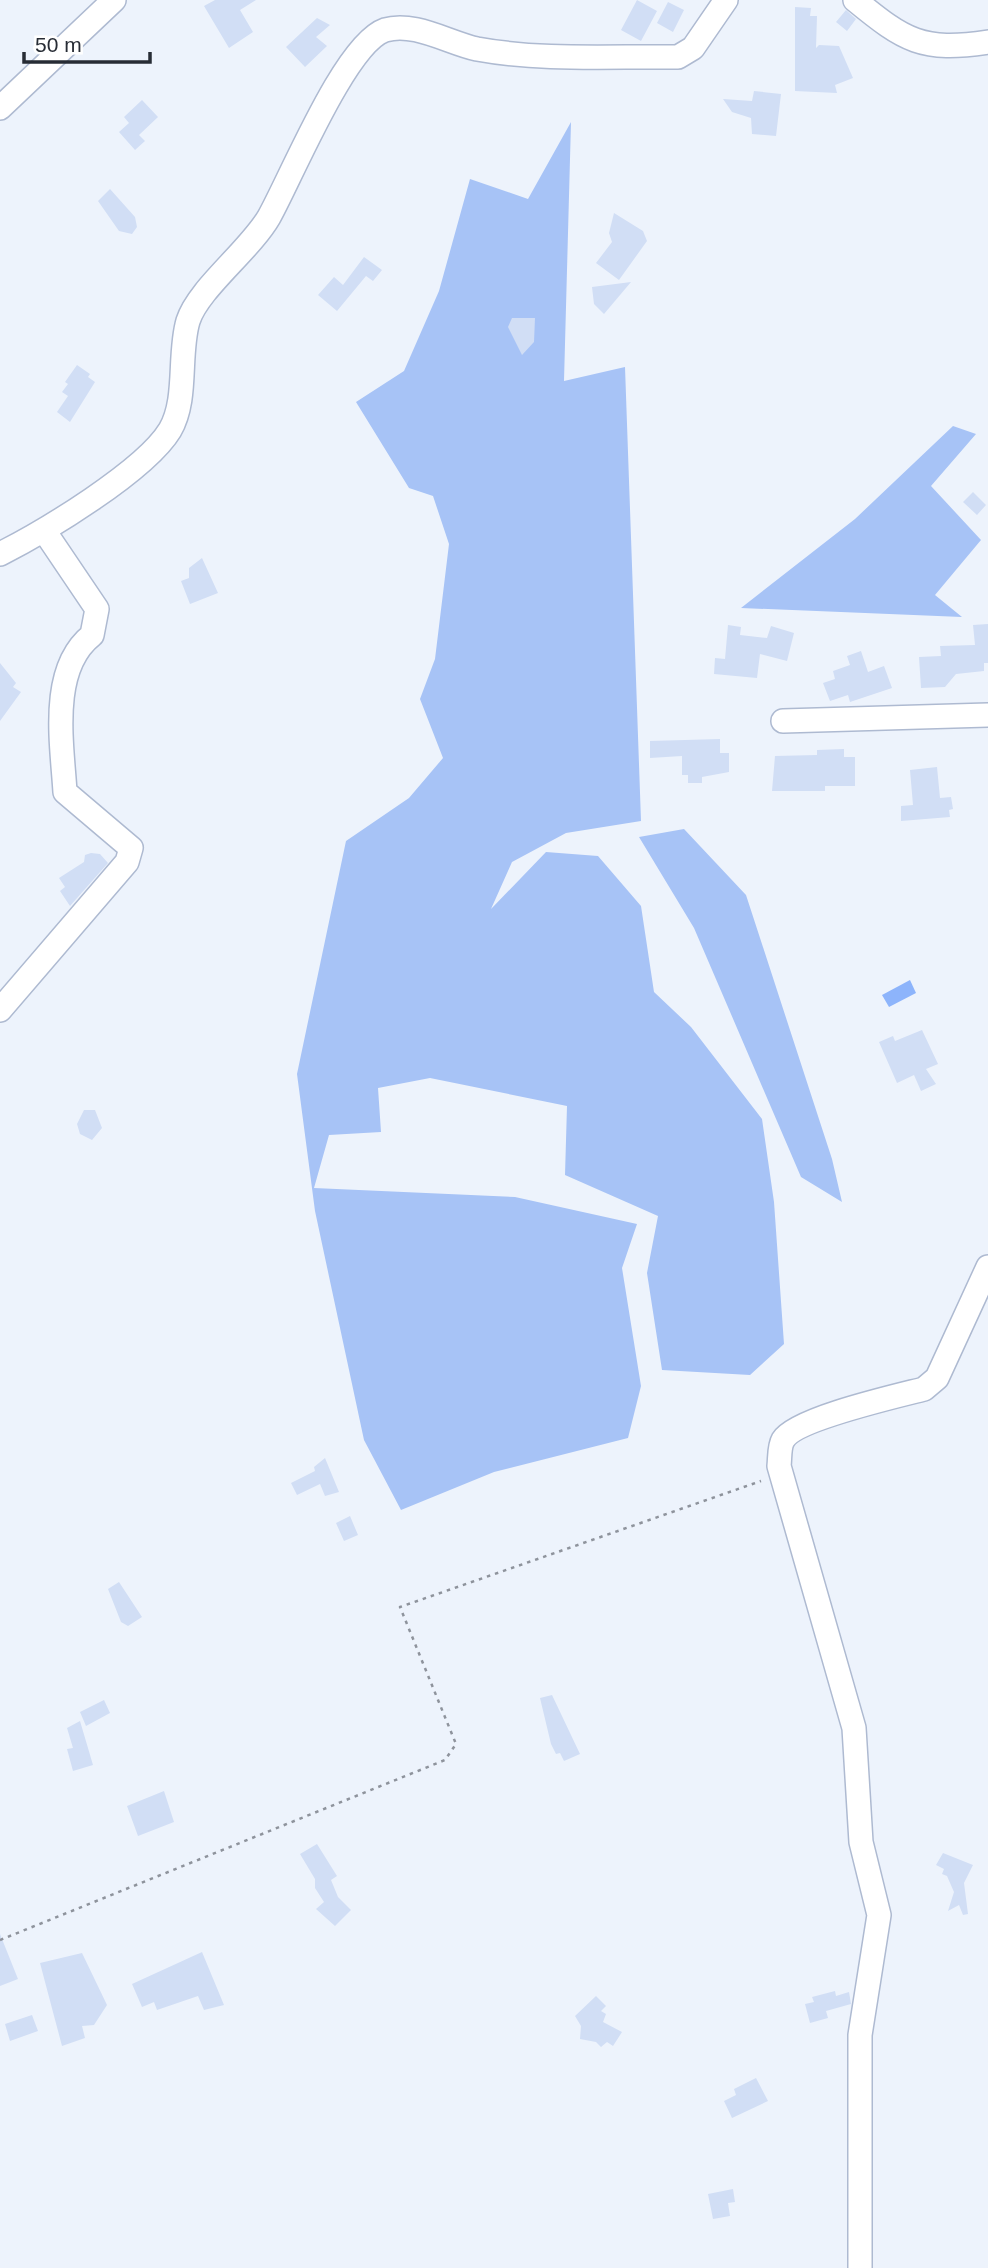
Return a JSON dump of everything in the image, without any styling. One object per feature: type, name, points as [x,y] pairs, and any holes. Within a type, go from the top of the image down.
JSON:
[{"type":"street","points":[[0,108],[114,0]]},
{"type":"street","points":[[0,554],[45,532],[148,456],[170,429],[178,403],[189,319],[268,218],[346,71],[383,31],[401,27],[477,48],[518,54],[678,57],[693,48],[726,0]]},
{"type":"street","points":[[855,0],[890,28],[925,46],[953,48],[988,42]]},
{"type":"street","points":[[0,1010],[127,862],[131,848],[65,792],[59,709],[76,648],[92,635],[97,609],[45,532]]},
{"type":"street","points":[[783,721],[988,715]]},
{"type":"street","points":[[860,2268],[860,2035],[879,1915],[860,1842],[854,1728],[779,1466],[784,1438],[802,1424],[924,1389],[937,1378],[988,1266]]},
{"type":"path","points":[[0,1940],[445,1760],[456,1744],[400,1608],[781,1474]]},
{"type":"shaded area","points":[[571,122],[564,381],[625,367],[641,821],[566,833],[512,862],[491,909],[546,852],[598,856],[641,906],[654,992],[691,1027],[762,1119],[774,1202],[784,1344],[750,1375],[662,1370],[647,1273],[658,1216],[565,1175],[567,1106],[430,1078],[378,1088],[381,1132],[329,1135],[314,1188],[515,1197],[637,1224],[622,1268],[641,1386],[628,1438],[494,1472],[401,1510],[364,1440],[315,1211],[297,1074],[346,841],[409,798],[443,758],[420,699],[435,659],[449,544],[433,496],[409,488],[356,402],[404,371],[439,291],[470,179],[528,199]]},
{"type":"shaded area","points":[[953,426],[976,434],[931,486],[981,540],[935,595],[962,617],[741,608],[855,519]]},
{"type":"shaded area","points":[[684,829],[746,895],[832,1159],[842,1202],[801,1177],[694,928],[639,837]]},
{"type":"shaded area","points":[[910,980],[916,993],[889,1007],[882,995]]},
{"type":"building","points":[[215,0],[256,0],[240,10],[253,32],[229,48],[204,6]]},
{"type":"building","points":[[637,0],[657,11],[641,41],[621,30]]},
{"type":"building","points":[[668,2],[684,10],[673,32],[657,23]]},
{"type":"building","points":[[795,7],[811,8],[810,16],[817,16],[816,48],[819,45],[839,46],[853,78],[835,85],[837,93],[795,91]]},
{"type":"building","points":[[846,10],[856,19],[847,31],[836,22]]},
{"type":"building","points":[[317,18],[330,25],[316,37],[327,46],[305,67],[286,47]]},
{"type":"building","points":[[754,91],[781,94],[776,136],[752,134],[751,118],[732,112],[723,99],[752,101]]},
{"type":"building","points":[[142,100],[158,117],[139,135],[145,141],[135,150],[119,132],[129,123],[124,117]]},
{"type":"building","points":[[110,189],[135,217],[137,227],[132,234],[119,231],[98,201]]},
{"type":"building","points":[[614,213],[643,231],[647,241],[619,280],[596,263],[612,242],[609,233]]},
{"type":"building","points":[[364,257],[382,270],[373,281],[366,276],[337,311],[318,295],[334,277],[343,285]]},
{"type":"building","points":[[631,282],[604,314],[594,304],[592,287]]},
{"type":"building","points":[[512,318],[535,318],[534,342],[522,355],[508,327]]},
{"type":"building","points":[[77,365],[90,374],[88,377],[95,382],[70,422],[57,412],[68,396],[62,392],[68,384],[65,382]]},
{"type":"building","points":[[973,492],[986,505],[977,515],[963,502]]},
{"type":"building","points":[[202,558],[218,593],[190,604],[181,581],[189,578],[189,568]]},
{"type":"building","points":[[988,624],[988,663],[984,663],[984,671],[956,674],[945,687],[921,688],[919,657],[941,656],[940,646],[975,645],[973,625]]},
{"type":"building","points":[[728,625],[741,627],[740,635],[767,638],[771,626],[794,633],[787,661],[760,654],[757,678],[714,674],[715,658],[725,659]]},
{"type":"building","points":[[861,651],[868,672],[884,666],[892,688],[850,702],[848,695],[830,701],[823,683],[835,679],[833,671],[850,665],[847,656]]},
{"type":"building","points":[[0,663],[16,683],[13,687],[21,692],[0,721]]},
{"type":"building","points":[[720,739],[720,753],[729,753],[729,772],[702,777],[702,783],[688,783],[688,775],[682,775],[682,756],[650,758],[650,741]]},
{"type":"building","points":[[844,749],[844,757],[855,757],[855,786],[825,786],[825,791],[772,791],[775,756],[817,755],[817,750]]},
{"type":"building","points":[[937,767],[940,798],[951,797],[953,809],[949,810],[950,817],[901,821],[901,806],[913,805],[910,770]]},
{"type":"building","points":[[100,854],[108,863],[70,906],[60,891],[65,887],[59,878],[84,862],[85,855]]},
{"type":"building","points":[[922,1030],[938,1064],[926,1069],[936,1084],[921,1091],[914,1075],[897,1083],[879,1042],[893,1036],[895,1041]]},
{"type":"building","points":[[84,1110],[95,1110],[102,1128],[92,1140],[80,1134],[77,1124]]},
{"type":"building","points":[[325,1458],[339,1492],[325,1496],[320,1484],[297,1495],[291,1483],[315,1471],[314,1467]]},
{"type":"building","points":[[350,1516],[358,1535],[344,1541],[336,1523]]},
{"type":"building","points":[[119,1582],[142,1617],[128,1626],[121,1622],[108,1589]]},
{"type":"building","points":[[552,1695],[580,1754],[564,1761],[560,1753],[556,1754],[551,1744],[540,1698]]},
{"type":"building","points":[[104,1700],[110,1713],[86,1726],[80,1712]]},
{"type":"building","points":[[80,1721],[93,1765],[73,1771],[67,1749],[73,1748],[67,1728]]},
{"type":"building","points":[[164,1791],[174,1822],[138,1836],[127,1806]]},
{"type":"building","points":[[317,1844],[337,1876],[331,1880],[338,1897],[351,1910],[335,1926],[316,1909],[324,1902],[315,1888],[315,1879],[300,1854]]},
{"type":"building","points":[[943,1853],[973,1865],[964,1883],[968,1914],[963,1915],[959,1905],[948,1911],[954,1892],[947,1876],[942,1874],[944,1869],[936,1865]]},
{"type":"building","points":[[0,1934],[18,1979],[0,1986]]},
{"type":"building","points":[[202,1952],[224,2005],[204,2010],[198,1996],[157,2010],[154,2002],[142,2007],[132,1984]]},
{"type":"building","points":[[82,1953],[107,2005],[94,2025],[82,2026],[85,2038],[62,2046],[40,1963]]},
{"type":"building","points":[[835,1991],[836,1996],[849,1992],[851,2004],[826,2011],[828,2018],[810,2023],[805,2004],[814,2002],[812,1997]]},
{"type":"building","points":[[596,1996],[606,2006],[601,2011],[606,2014],[603,2022],[622,2032],[613,2046],[607,2042],[601,2047],[596,2042],[580,2039],[581,2026],[575,2016]]},
{"type":"building","points":[[32,2015],[38,2031],[10,2041],[5,2024]]},
{"type":"building","points":[[756,2078],[768,2101],[732,2118],[724,2101],[736,2095],[734,2089]]},
{"type":"building","points":[[733,2189],[735,2202],[728,2203],[730,2216],[713,2219],[708,2194]]}]
